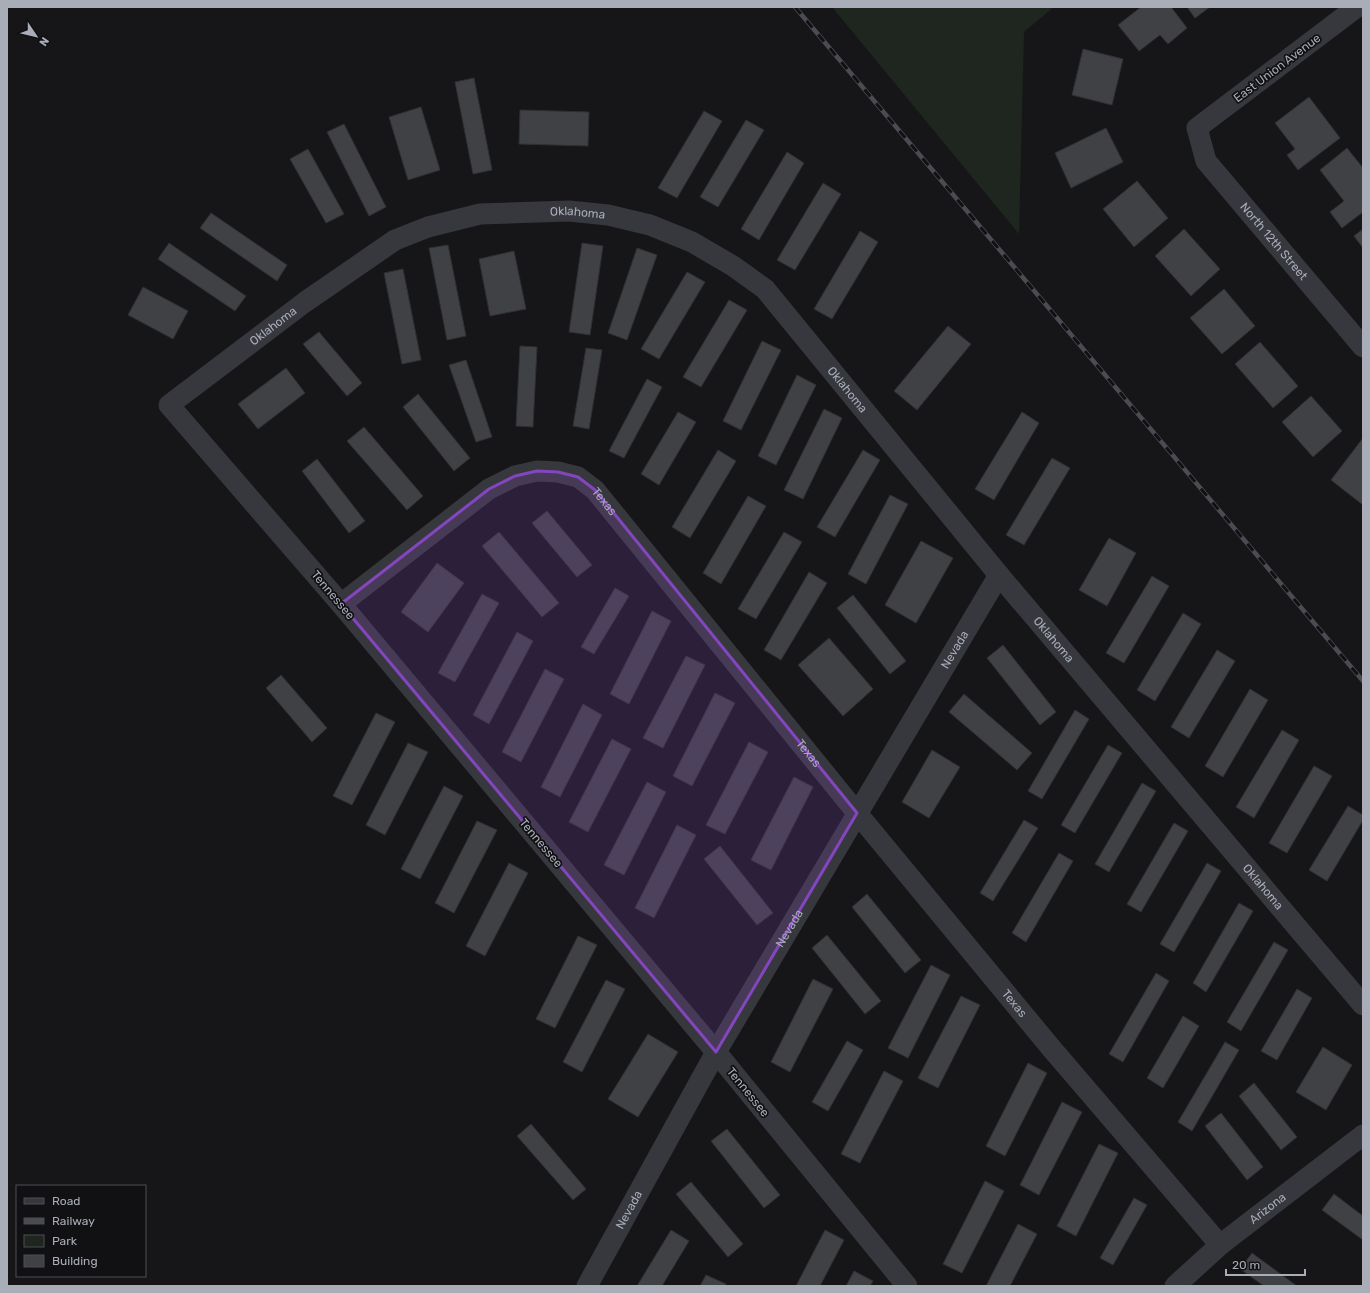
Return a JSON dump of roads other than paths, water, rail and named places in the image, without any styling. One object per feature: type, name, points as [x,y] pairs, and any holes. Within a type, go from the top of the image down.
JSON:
[{"type":"street","name":"East Union Avenue","points":[[1197,128],[1356,7]]},
{"type":"street","name":"North 12th Street","points":[[1197,128],[1206,161],[1363,347]]},
{"type":"street","name":"Oklahoma","points":[[169,405],[305,302],[395,240],[428,227],[480,214],[570,211],[608,215],[650,225],[692,242],[733,266],[765,289],[1000,575],[1363,1005]]},
{"type":"street","name":"Tennessee","points":[[169,405],[341,604],[716,1052],[907,1286]]},
{"type":"street","name":"Texas","points":[[341,604],[489,489],[515,476],[537,472],[558,472],[578,477],[595,490],[857,813],[1052,1049],[1220,1245]]},
{"type":"street","name":"Nevada","points":[[587,1286],[716,1052],[1000,575]]},
{"type":"street","name":"Arizona","points":[[1175,1286],[1220,1245],[1363,1135]]},
{"type":"railway","points":[[795,7],[1363,681]]}]
